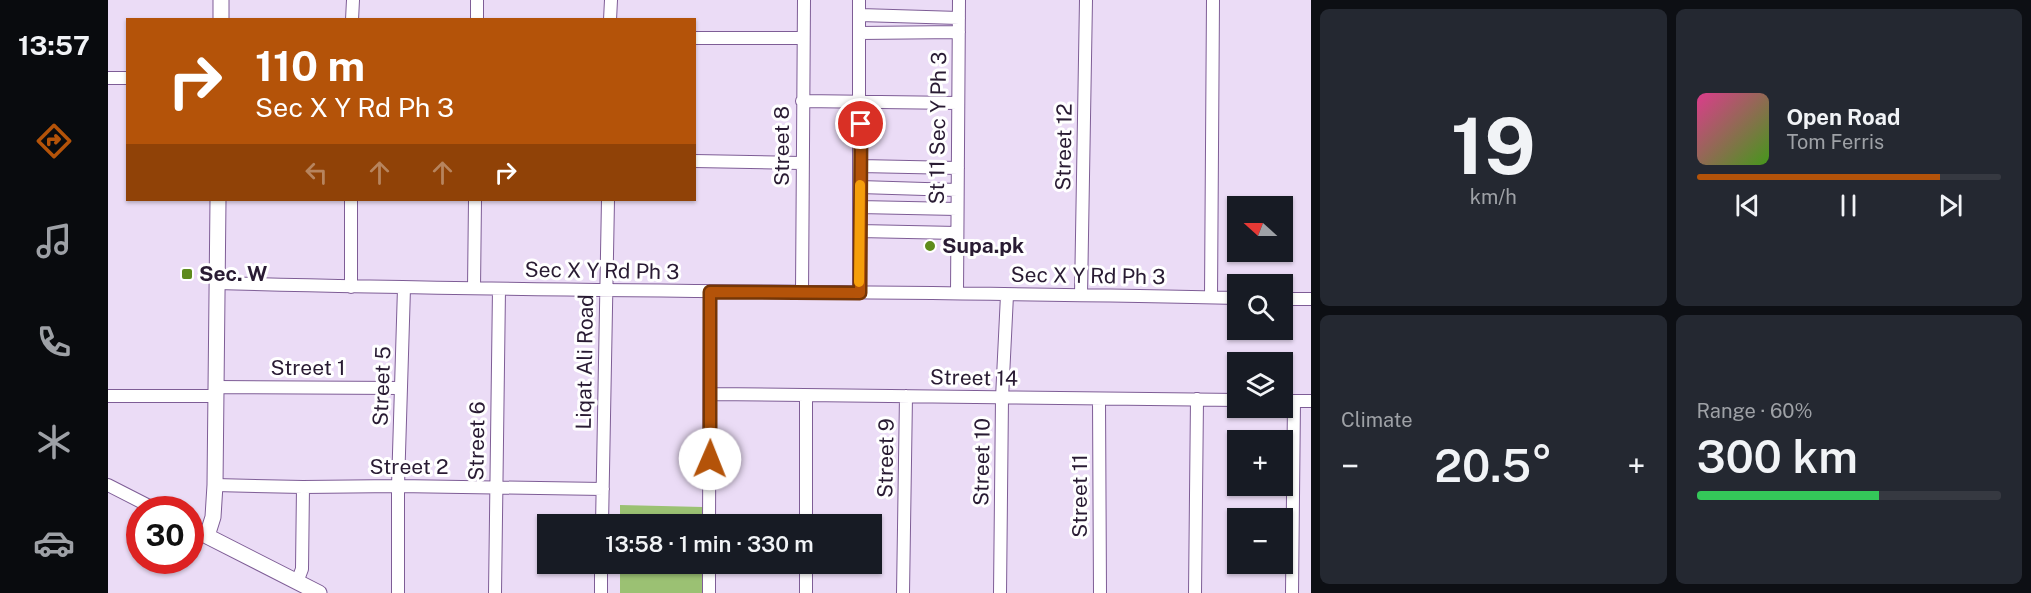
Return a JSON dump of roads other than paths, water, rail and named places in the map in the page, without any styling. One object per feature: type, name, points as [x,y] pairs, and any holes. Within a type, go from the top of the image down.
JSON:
[{"type":"main road","points":[[221,0],[221,18]]},
{"type":"main road","points":[[218,201],[215,484],[213,517],[207,536],[319,593]]},
{"type":"street","points":[[352,18],[353,0]]},
{"type":"street","points":[[477,0],[477,18]]},
{"type":"street","points":[[610,18],[611,0]]},
{"type":"street","name":"Street 8","points":[[802,292],[801,163],[804,0]]},
{"type":"street","points":[[860,0],[860,293]]},
{"type":"street","name":"St 11 Sec Y Ph 3","points":[[957,293],[959,0]]},
{"type":"street","name":"Street 12","points":[[1081,296],[1086,0]]},
{"type":"street","points":[[1211,297],[1214,0]]},
{"type":"street","points":[[860,15],[959,18]]},
{"type":"street","points":[[859,33],[959,32]]},
{"type":"street","points":[[696,38],[803,38]]},
{"type":"street","points":[[108,78],[126,78]]},
{"type":"street","points":[[802,101],[958,102]]},
{"type":"street","points":[[696,161],[801,163]]},
{"type":"street","points":[[860,166],[958,168]]},
{"type":"street","points":[[860,187],[957,190]]},
{"type":"street","points":[[351,201],[351,287]]},
{"type":"street","points":[[474,288],[475,201]]},
{"type":"street","name":"Liqat Ali Road","points":[[602,514],[608,201]]},
{"type":"street","points":[[859,207],[957,210]]},
{"type":"street","points":[[859,231],[957,233]]},
{"type":"street","name":"Sec X Y Rd Ph 3","points":[[217,283],[404,288],[1227,298]]},
{"type":"street","name":"Street 5","points":[[398,593],[398,486],[404,288]]},
{"type":"street","name":"Street 6","points":[[495,593],[499,289]]},
{"type":"street","points":[[709,514],[710,292]]},
{"type":"street","name":"Street 10","points":[[1000,593],[1002,398],[1007,295]]},
{"type":"street","points":[[1293,299],[1311,299]]},
{"type":"street","name":"Street 1","points":[[108,396],[401,388]]},
{"type":"street","name":"Street 14","points":[[710,394],[1227,400]]},
{"type":"street","points":[[806,396],[806,514]]},
{"type":"street","name":"Street 9","points":[[903,593],[906,396]]},
{"type":"street","points":[[1195,593],[1197,399]]},
{"type":"street","name":"Street 11","points":[[1099,400],[1100,593]]},
{"type":"street","points":[[1293,401],[1311,401]]},
{"type":"street","points":[[1288,418],[1292,593]]},
{"type":"street","name":"Street 2","points":[[215,484],[303,487],[603,489]]},
{"type":"street","points":[[108,485],[130,496]]},
{"type":"street","points":[[297,582],[302,569],[303,487]]},
{"type":"street","points":[[601,574],[601,593]]},
{"type":"street","points":[[709,574],[709,593]]},
{"type":"street","points":[[806,574],[806,593]]},
{"type":"place","name":"Supa.pk","points":[[930,246]]},
{"type":"place","name":"Sec. W","points":[[187,274]]}]
